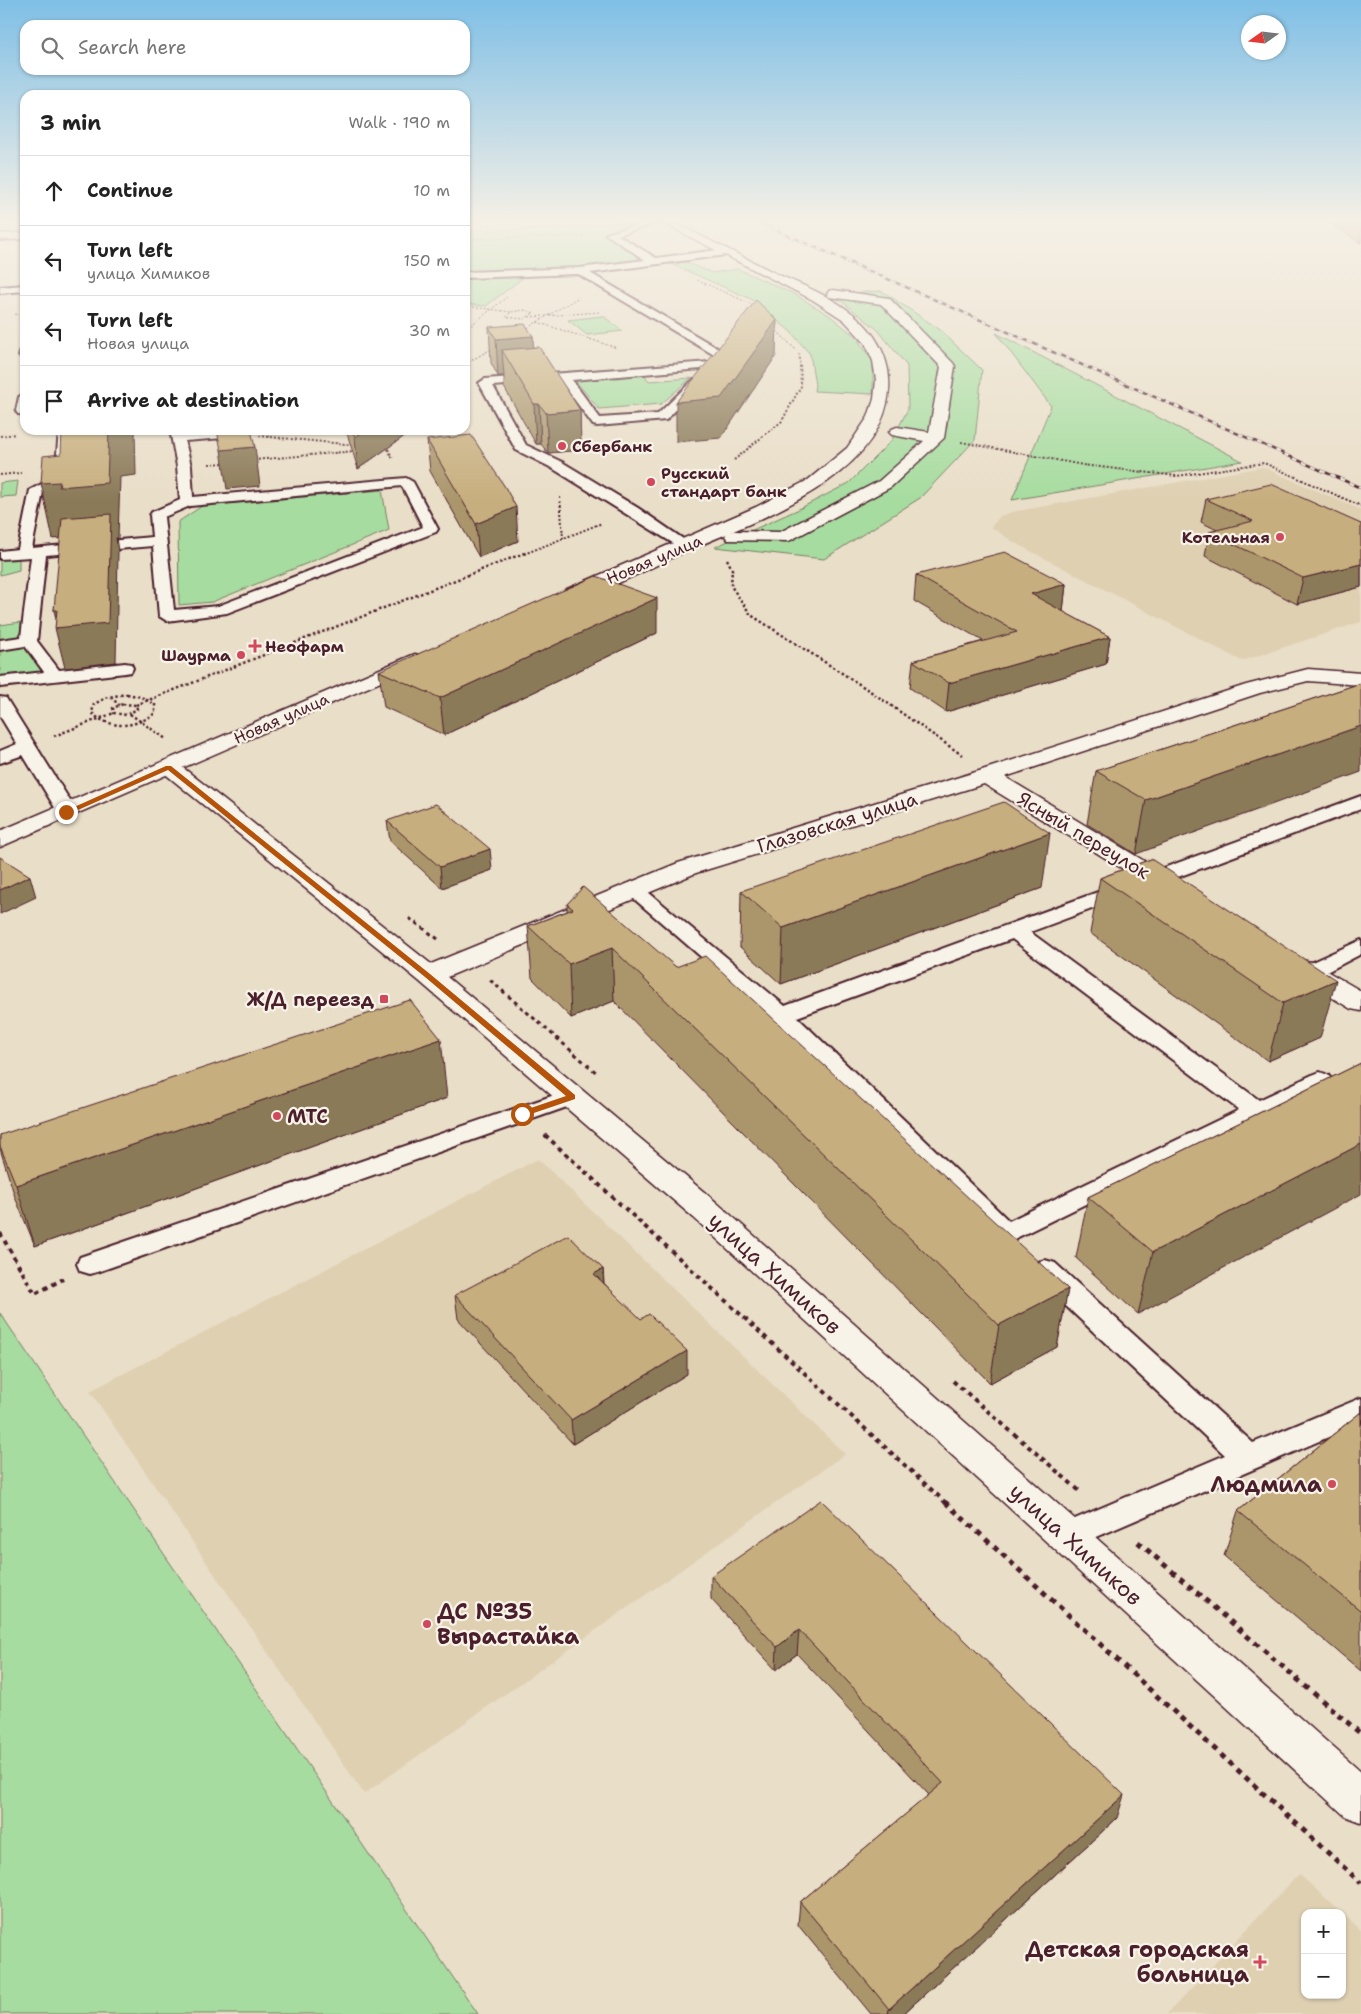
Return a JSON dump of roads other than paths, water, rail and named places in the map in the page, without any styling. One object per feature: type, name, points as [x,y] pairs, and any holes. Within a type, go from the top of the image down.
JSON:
[{"type":"street","name":"Новая улица","points":[[558,600],[684,546],[796,494],[838,466],[867,431],[877,415],[883,398],[884,379],[880,362],[867,337],[857,325],[842,314]]},
{"type":"street","points":[[734,536],[783,537],[885,484],[936,438],[948,366],[898,314]]},
{"type":"street","points":[[897,432],[936,438]]},
{"type":"street","name":"Новая улица","points":[[0,840],[431,654]]},
{"type":"street","name":"Глазовская улица","points":[[428,976],[688,868],[987,776],[1253,689],[1308,676],[1361,678]]},
{"type":"street","name":"улица Химиков","points":[[169,768],[428,976],[705,1210],[1361,1801]]},
{"type":"street","name":"Ясный переулок","points":[[987,776],[1182,895]]},
{"type":"street","points":[[1284,956],[1361,1003]]},
{"type":"lane","points":[[564,377],[597,422],[662,417],[723,355],[653,314]]},
{"type":"lane","points":[[684,546],[633,511],[557,465],[521,446],[485,383],[713,364]]},
{"type":"lane","points":[[55,676],[29,641],[32,552],[37,490],[61,479],[65,435]]},
{"type":"lane","points":[[177,435],[184,466],[187,502]]},
{"type":"lane","points":[[406,482],[431,529],[221,610],[167,616],[157,514],[187,502],[406,482]]},
{"type":"lane","points":[[0,555],[160,540]]},
{"type":"lane","points":[[0,645],[29,641]]},
{"type":"lane","points":[[0,682],[125,668]]},
{"type":"lane","points":[[0,702],[66,812]]},
{"type":"lane","points":[[0,758],[28,746]]},
{"type":"lane","points":[[782,1015],[1157,879],[1361,802]]},
{"type":"lane","points":[[635,891],[782,1015],[1006,1234],[1249,1458]]},
{"type":"lane","points":[[1015,931],[1257,1111]]},
{"type":"lane","points":[[1309,972],[1361,946]]},
{"type":"lane","points":[[1006,1234],[1320,1080]]},
{"type":"lane","points":[[90,1264],[572,1097]]},
{"type":"lane","points":[[1067,1536],[1361,1410]]},
{"type":"railway","points":[[967,314],[1361,488]]},
{"type":"place","name":"Сбербанк","points":[[562,446]]},
{"type":"place","name":"Русский стандарт банк","points":[[651,482]]},
{"type":"place","name":"Котельная","points":[[1280,537]]},
{"type":"place","name":"Неофарм","points":[[255,646]]},
{"type":"place","name":"Шаурма","points":[[241,655]]},
{"type":"place","name":"Ж/Д переезд","points":[[384,999]]},
{"type":"place","name":"МТС","points":[[277,1116]]},
{"type":"place","name":"Людмила","points":[[1332,1484]]},
{"type":"place","name":"ДС №35 Вырастайка","points":[[427,1624]]},
{"type":"place","name":"Детская городская больница","points":[[1260,1962]]}]
